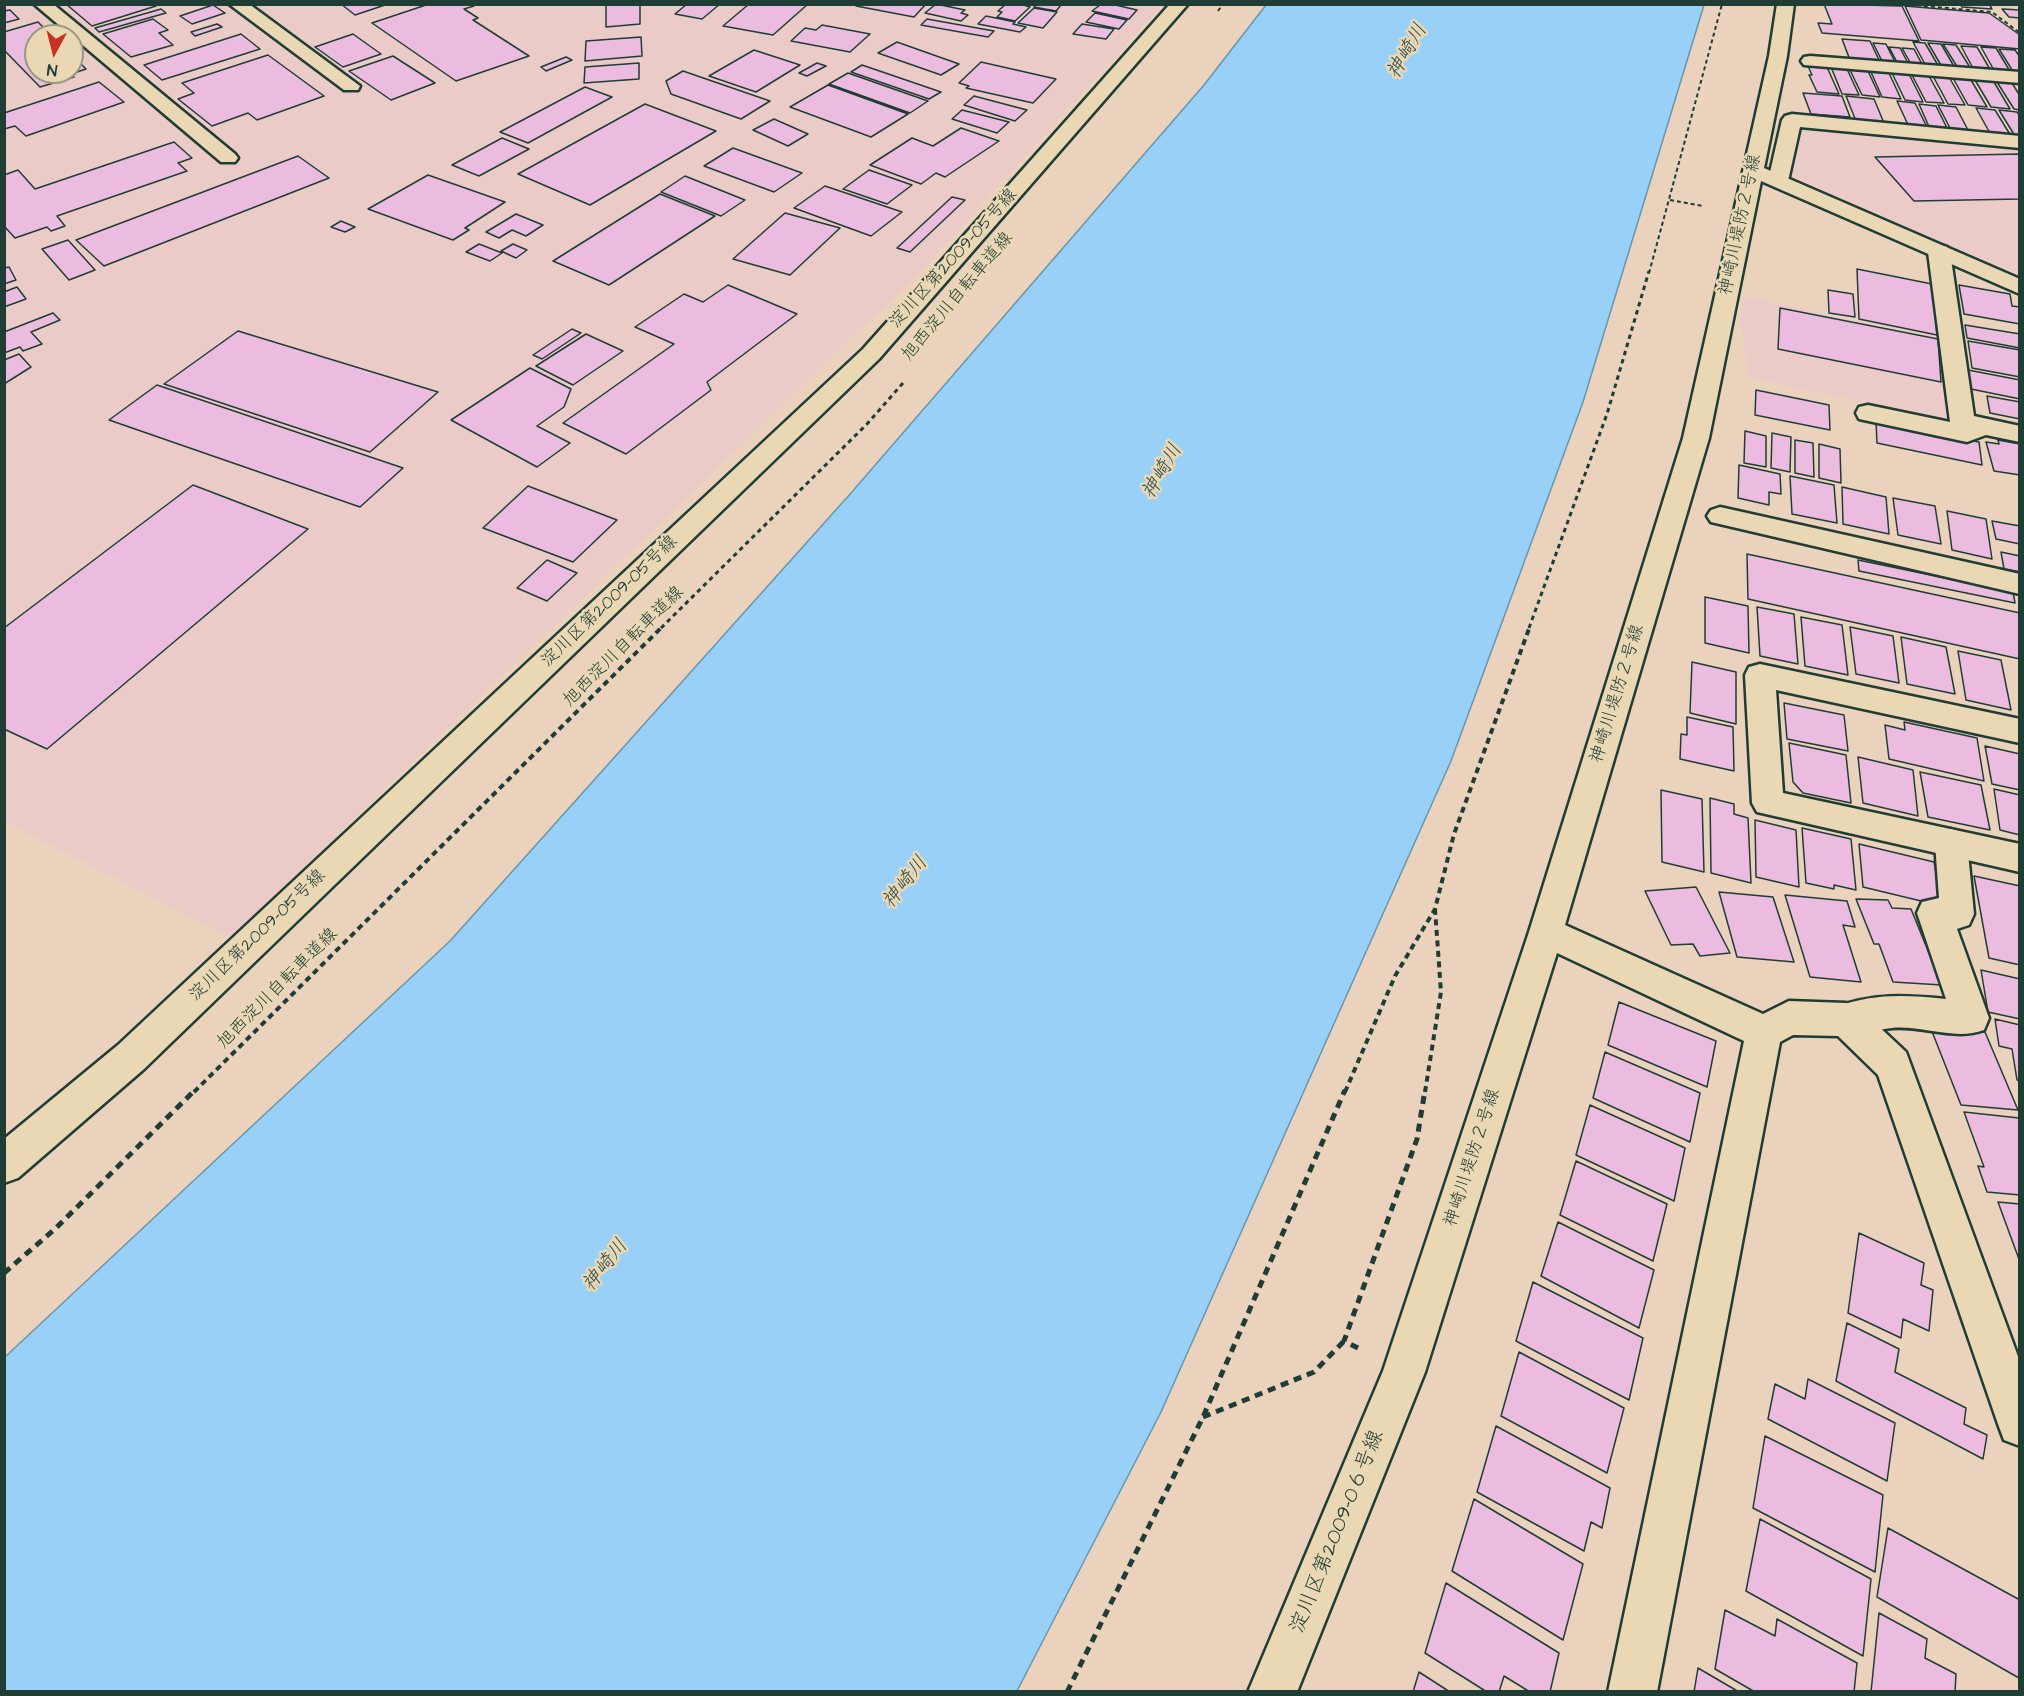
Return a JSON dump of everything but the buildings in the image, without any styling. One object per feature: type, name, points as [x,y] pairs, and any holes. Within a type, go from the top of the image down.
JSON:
[{"type":"street","points":[[42,4],[228,158]]},
{"type":"street","points":[[237,4],[351,86]]},
{"type":"street","name":"淀川区第2009-05号線","points":[[4,1164],[131,1057],[871,354],[1180,4]]},
{"type":"street","name":"神崎川堤防２号線","points":[[1404,1372],[1546,932],[1696,438],[1765,175],[1786,4]]},
{"type":"street","points":[[1810,61],[2019,78]]},
{"type":"street","points":[[2019,142],[1792,120],[1765,175],[2019,287]]},
{"type":"street","points":[[1939,252],[1962,422],[2019,434]]},
{"type":"street","points":[[1868,412],[1967,434],[1982,426]]},
{"type":"street","points":[[1720,516],[2019,584]]},
{"type":"street","points":[[2019,731],[1760,675],[1768,803],[2019,858]]},
{"type":"street","points":[[1632,1692],[1764,1032],[1789,1018],[1846,1020],[1893,1011],[1971,1018],[1934,913],[1957,914],[1951,843]]},
{"type":"street","points":[[1546,932],[1764,1032]]},
{"type":"street","points":[[1846,1020],[1893,1064],[2019,1424]]},
{"type":"street","name":"淀川区第2009-0６号線","points":[[1272,1692],[1404,1372]]},
{"type":"path","points":[[1216,14],[1223,4]]},
{"type":"path","points":[[1067,1692],[1203,1417],[1395,976],[1435,909],[1454,834],[1607,414],[1670,200],[1722,4]]},
{"type":"path","points":[[1903,4],[1992,12],[2019,33]]},
{"type":"path","points":[[1670,200],[1710,208]]},
{"type":"path","name":"旭西淀川自転車道線","points":[[4,1273],[72,1212],[859,433],[906,379]]},
{"type":"path","points":[[1203,1417],[1314,1372],[1344,1341],[1417,1139],[1441,992],[1435,909]]},
{"type":"path","points":[[1344,1341],[1404,1372]]},
{"type":"shaded area","points":[[4,5],[1162,5],[924,268],[232,937],[5,822]]},
{"type":"shaded area","points":[[1796,126],[2019,147],[2019,279],[1788,172]]},
{"type":"shaded area","points":[[1743,297],[1941,337],[1948,421],[1749,377],[1740,319]]},
{"type":"water","name":"神崎川","points":[[1266,5],[1704,5],[1583,402],[1451,761],[1161,1412],[1017,1691],[5,1691],[5,1357],[450,941],[851,493],[1204,85]]}]
